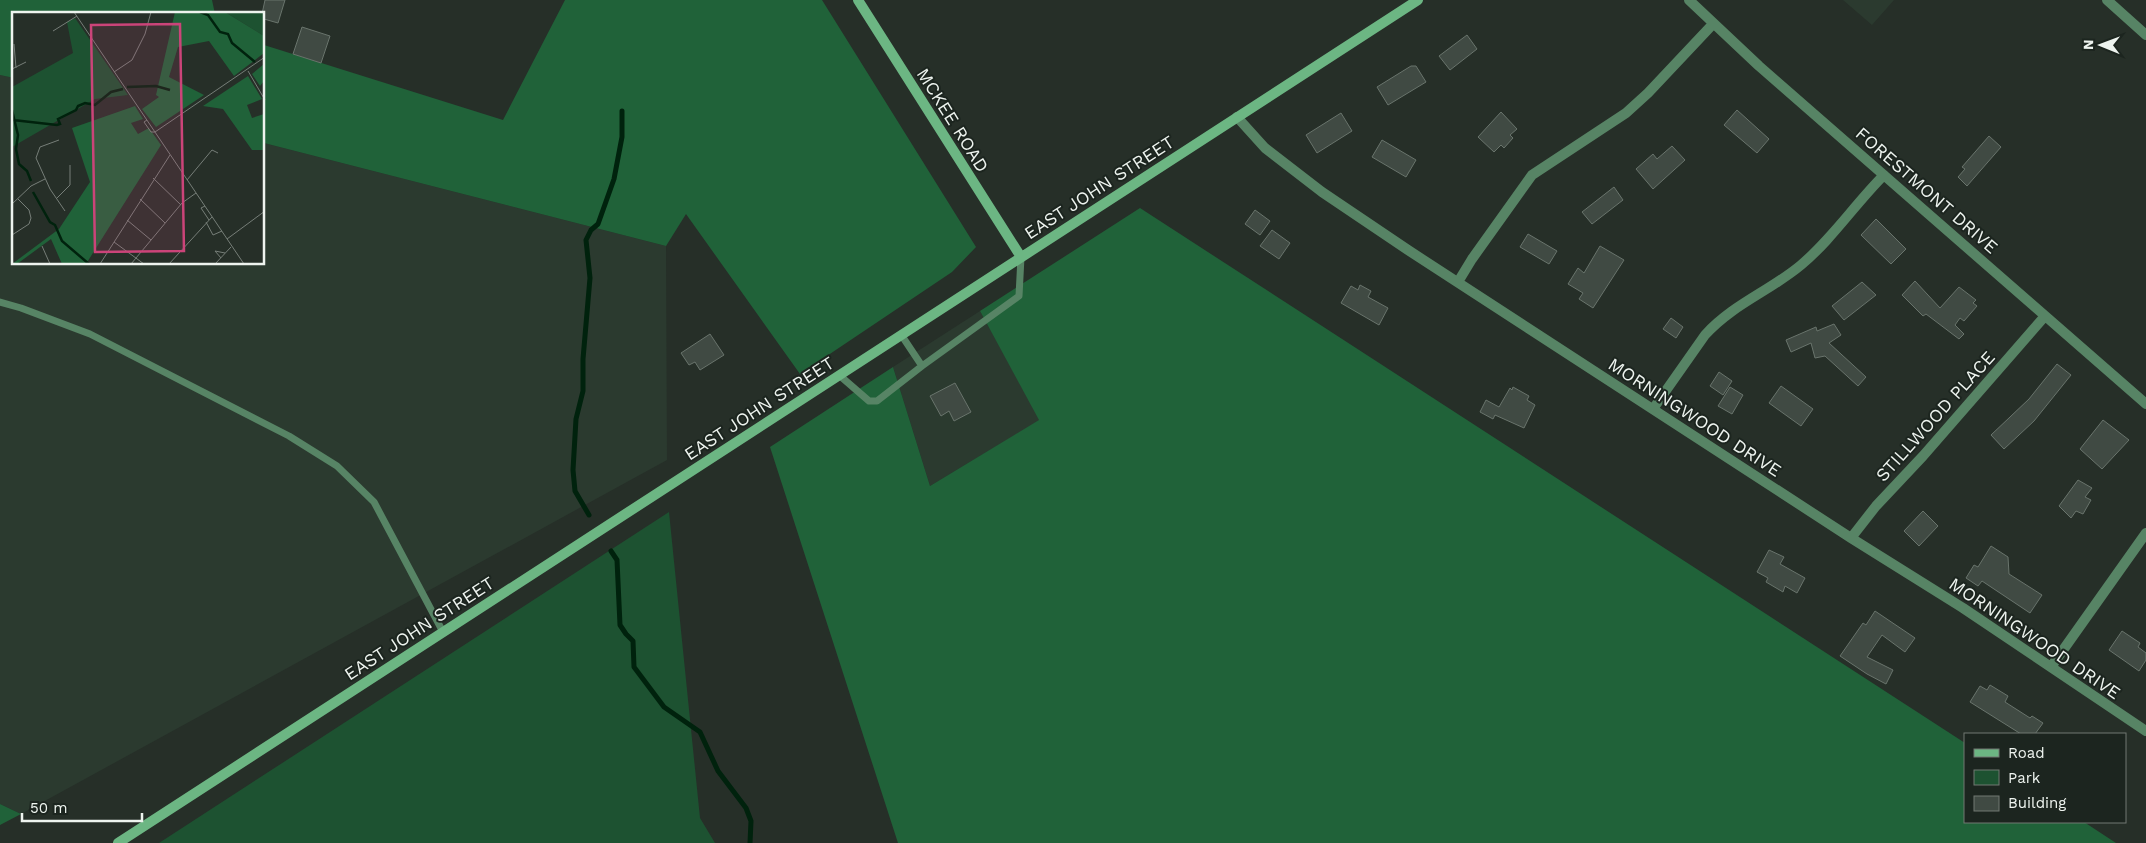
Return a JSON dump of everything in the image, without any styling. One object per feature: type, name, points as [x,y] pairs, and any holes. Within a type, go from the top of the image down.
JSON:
[{"type":"main road","name":"MCKEE ROAD","points":[[858,0],[1021,257]]},
{"type":"main road","name":"EAST JOHN STREET","points":[[118,843],[1418,0]]},
{"type":"street","name":"FORESTMONT DRIVE","points":[[1689,0],[1713,24],[2146,404]]},
{"type":"street","points":[[2107,0],[2146,35]]},
{"type":"street","points":[[1458,282],[1472,259],[1532,175],[1626,113],[1648,93],[1713,24]]},
{"type":"street","name":"MORNINGWOOD DRIVE","points":[[1237,117],[1265,148],[1322,192],[1851,538],[1963,608],[2146,731]]},
{"type":"street","points":[[1654,409],[1705,335],[1715,324],[1739,305],[1806,261],[1828,239],[1884,174]]},
{"type":"street","name":"STILLWOOD PLACE","points":[[1851,538],[1876,506],[1923,456],[2045,316]]},
{"type":"street","points":[[2051,667],[2146,533]]},
{"type":"lane","points":[[839,375],[869,401],[877,401],[1019,296],[1021,257]]},
{"type":"lane","points":[[0,302],[22,308],[90,334],[289,436],[337,466],[374,502],[443,632]]},
{"type":"lane","points":[[902,336],[922,366]]},
{"type":"shaded area","points":[[1843,0],[1894,0],[1872,25]]},
{"type":"shaded area","points":[[0,75],[12,78],[12,265],[265,265],[265,143],[666,246],[667,460],[21,814],[0,804]]},
{"type":"shaded area","points":[[980,311],[1040,420],[930,486],[893,367]]},
{"type":"green space","points":[[0,0],[212,0],[215,12],[12,12],[12,78],[0,75]]},
{"type":"green space","points":[[565,0],[822,0],[976,247],[952,272],[800,374],[686,214],[666,246],[265,143],[265,45],[503,120]]},
{"type":"green space","points":[[1140,208],[1964,742],[1964,823],[2086,823],[2116,843],[898,843],[770,447],[893,367],[930,486],[1039,420],[980,311]]},
{"type":"green space","points":[[669,512],[700,818],[715,843],[159,843]]},
{"type":"green space","points":[[0,804],[21,814],[0,825]]},
{"type":"building","points":[[265,0],[285,0],[278,23],[265,19],[265,12],[262,12]]},
{"type":"building","points":[[302,27],[330,36],[321,63],[293,54]]},
{"type":"building","points":[[1467,35],[1477,49],[1450,70],[1439,56]]},
{"type":"building","points":[[1411,66],[1416,66],[1426,82],[1388,105],[1377,87]]},
{"type":"building","points":[[1737,110],[1769,139],[1757,153],[1724,125]]},
{"type":"building","points":[[1501,112],[1517,129],[1510,135],[1513,138],[1504,148],[1501,145],[1494,152],[1478,137]]},
{"type":"building","points":[[1341,113],[1352,131],[1317,153],[1306,135]]},
{"type":"building","points":[[1989,136],[2001,147],[1967,186],[1958,177],[1965,169],[1962,167]]},
{"type":"building","points":[[1382,140],[1416,160],[1406,177],[1372,157]]},
{"type":"building","points":[[1672,146],[1685,160],[1653,189],[1636,169],[1653,154],[1657,159]]},
{"type":"building","points":[[1614,187],[1623,200],[1592,224],[1582,212]]},
{"type":"building","points":[[1255,210],[1270,221],[1260,235],[1245,224]]},
{"type":"building","points":[[1876,219],[1906,249],[1891,264],[1861,235]]},
{"type":"building","points":[[1272,230],[1290,243],[1279,259],[1260,246]]},
{"type":"building","points":[[1528,234],[1557,251],[1549,264],[1520,247]]},
{"type":"building","points":[[1600,246],[1624,260],[1593,308],[1579,299],[1583,293],[1568,284],[1578,268],[1584,273]]},
{"type":"building","points":[[1915,281],[1940,308],[1959,287],[1976,300],[1973,303],[1977,306],[1964,321],[1960,318],[1955,325],[1964,334],[1959,339],[1926,314],[1923,316],[1902,295]]},
{"type":"building","points":[[1862,282],[1876,295],[1844,320],[1832,306]]},
{"type":"building","points":[[1360,285],[1371,291],[1368,297],[1388,308],[1379,325],[1341,303],[1351,286],[1358,290]]},
{"type":"building","points":[[1671,318],[1683,327],[1676,338],[1663,329]]},
{"type":"building","points":[[1834,324],[1841,335],[1829,343],[1866,377],[1858,386],[1825,356],[1815,358],[1811,343],[1791,352],[1786,340],[1816,327],[1817,331]]},
{"type":"building","points":[[710,334],[724,355],[700,370],[695,362],[689,365],[681,353]]},
{"type":"building","points":[[2057,364],[2071,375],[2034,421],[2004,449],[1991,435],[2029,399]]},
{"type":"building","points":[[1719,372],[1732,381],[1723,395],[1710,386]]},
{"type":"building","points":[[955,383],[971,412],[954,421],[949,411],[941,416],[930,396]]},
{"type":"building","points":[[1781,386],[1813,409],[1801,426],[1769,403]]},
{"type":"building","points":[[1513,387],[1529,396],[1527,400],[1535,405],[1524,428],[1495,415],[1493,419],[1480,412],[1486,400],[1499,407],[1510,388],[1512,390]]},
{"type":"building","points":[[1730,387],[1743,395],[1732,414],[1718,406]]},
{"type":"building","points":[[2103,420],[2129,440],[2102,469],[2080,449]]},
{"type":"building","points":[[2078,480],[2092,488],[2085,497],[2091,500],[2083,514],[2076,511],[2071,518],[2059,506]]},
{"type":"building","points":[[1923,511],[1938,526],[1919,546],[1904,531]]},
{"type":"building","points":[[1991,546],[2008,557],[2009,574],[2042,595],[2030,613],[1982,581],[1978,586],[1966,578],[1974,565],[1978,567]]},
{"type":"building","points":[[1769,550],[1784,557],[1780,564],[1805,578],[1797,593],[1785,586],[1783,592],[1766,582],[1768,578],[1757,572]]},
{"type":"building","points":[[1875,611],[1915,638],[1905,652],[1882,635],[1867,657],[1893,670],[1886,684],[1840,656],[1863,623],[1866,625]]},
{"type":"building","points":[[2122,631],[2140,643],[2138,647],[2146,653],[2146,660],[2139,671],[2109,650]]},
{"type":"building","points":[[1990,685],[2008,696],[2005,702],[2030,718],[2032,716],[2043,723],[2036,733],[2019,733],[1970,702],[1980,686],[1987,690]]},
{"type":"waterway","points":[[589,515],[575,491],[573,470],[576,419],[583,391],[583,359],[590,278],[586,240],[591,230],[598,224],[614,179],[622,137],[622,111]]},
{"type":"waterway","points":[[611,551],[617,560],[620,625],[633,641],[634,667],[664,707],[700,732],[718,771],[746,808],[751,821],[750,843]]}]
